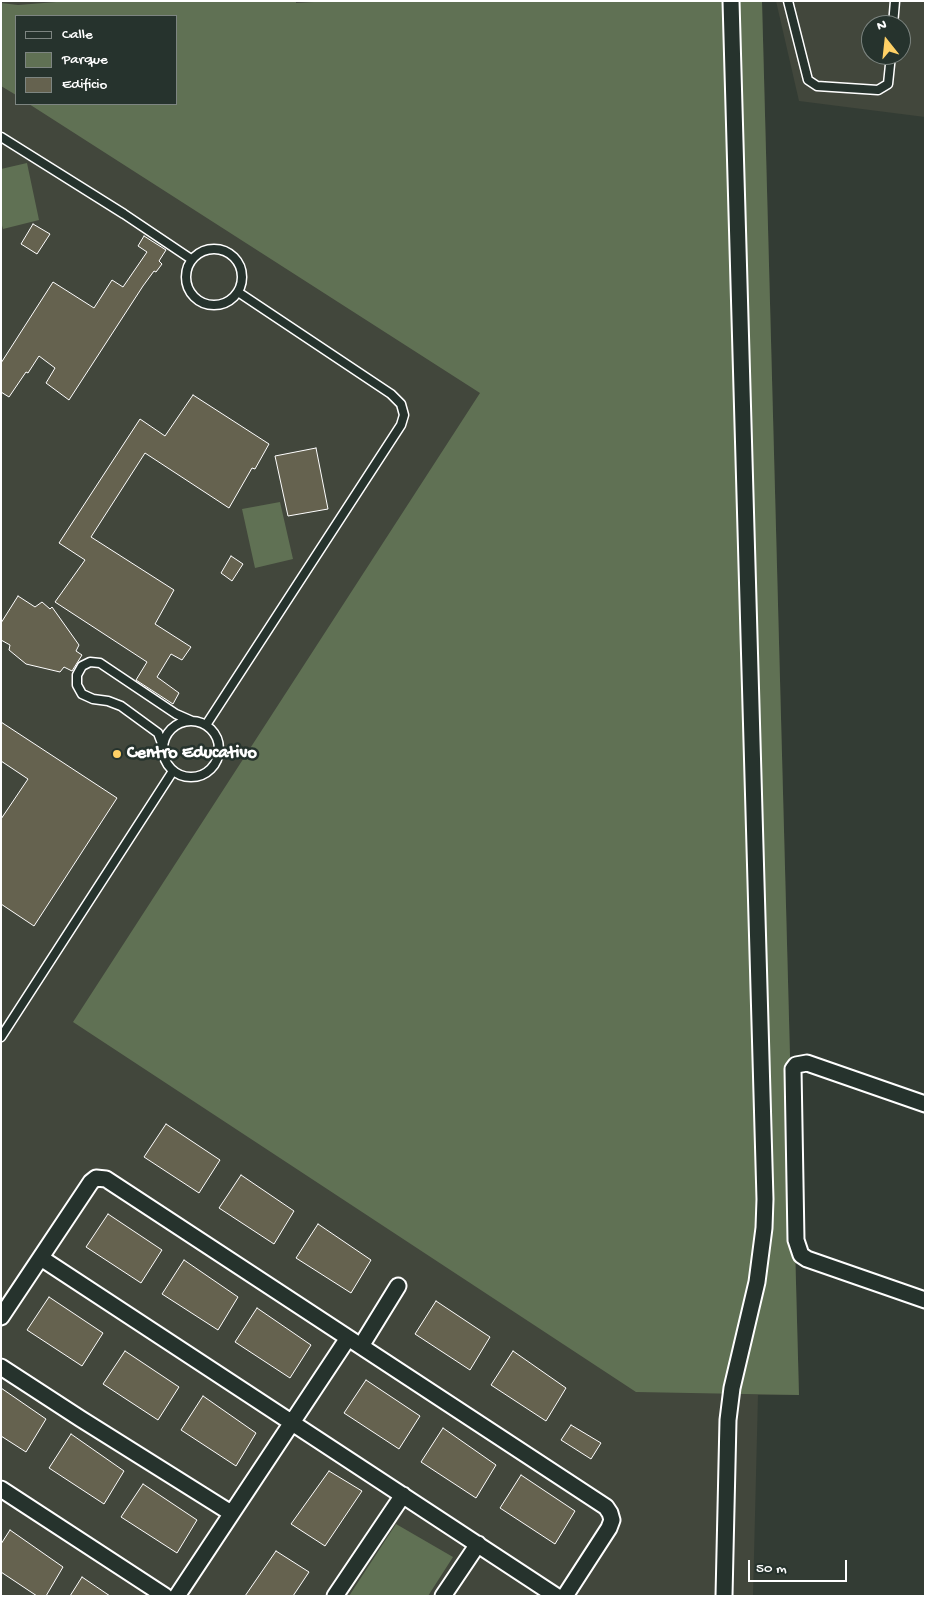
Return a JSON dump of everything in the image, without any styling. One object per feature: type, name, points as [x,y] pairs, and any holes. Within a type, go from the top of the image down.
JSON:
[{"type":"street","points":[[724,1596],[728,1420],[732,1388],[758,1282],[765,1199],[731,1]]},
{"type":"street","points":[[925,1104],[806,1063],[796,1065],[793,1069],[796,1240],[801,1255],[807,1259],[925,1300]]},
{"type":"street","points":[[1,1317],[91,1182],[96,1178],[106,1179],[606,1506],[612,1520],[609,1528],[565,1596]]},
{"type":"street","points":[[41,1258],[556,1596]]},
{"type":"street","points":[[360,1346],[398,1286]]},
{"type":"street","points":[[177,1596],[348,1338]]},
{"type":"street","points":[[1,1367],[231,1514]]},
{"type":"street","points":[[1,1489],[166,1596]]},
{"type":"street","points":[[335,1596],[402,1496]]},
{"type":"street","points":[[443,1596],[478,1544]]},
{"type":"lane","points":[[788,1],[808,80],[817,86],[878,90],[888,84],[889,65]]},
{"type":"lane","points":[[894,15],[895,1]]},
{"type":"lane","points":[[1,138],[124,214],[191,259]]},
{"type":"lane","points":[[217,248],[234,256],[242,274],[242,283],[238,292],[232,299],[215,305],[197,300],[191,294],[185,276],[191,259],[207,249],[217,248]]},
{"type":"lane","points":[[206,725],[400,425],[404,415],[401,404],[391,394],[238,292]]},
{"type":"lane","points":[[90,662],[100,663],[176,714],[206,725],[216,736],[220,751],[214,765],[202,775],[187,777],[173,771],[164,760],[163,746],[158,733],[121,706],[108,701],[93,699],[82,694],[77,685],[77,675],[82,666],[90,662]]},
{"type":"lane","points":[[163,746],[168,733],[178,723],[192,721]]},
{"type":"lane","points":[[1,1037],[173,771]]},
{"type":"shaded area","points":[[1,1],[762,1],[799,1395],[758,1395],[753,1596],[1,1596]]},
{"type":"shaded area","points":[[776,1],[925,1],[925,117],[799,101]]},
{"type":"green space","points":[[69,1],[296,1],[296,3],[331,1],[762,1],[799,1395],[636,1392],[73,1022],[480,393],[31,105],[178,105],[178,15],[15,15],[15,94],[1,86],[1,3],[18,5]]},
{"type":"green space","points":[[27,163],[39,220],[3,229],[1,222],[1,169]]},
{"type":"green space","points":[[280,502],[293,559],[255,568],[242,509]]},
{"type":"green space","points":[[396,1524],[453,1557],[428,1596],[349,1596]]},
{"type":"building","points":[[33,224],[50,234],[37,254],[21,244]]},
{"type":"building","points":[[144,236],[166,250],[159,261],[162,264],[143,286],[69,400],[46,383],[55,368],[39,356],[9,397],[1,392],[1,363],[53,282],[94,308],[112,280],[123,287],[147,252],[138,246]]},
{"type":"building","points":[[193,395],[269,444],[255,469],[252,468],[229,508],[145,453],[91,537],[174,590],[155,624],[191,647],[182,660],[171,654],[157,677],[179,693],[173,704],[136,680],[147,662],[55,602],[85,560],[59,543],[140,419],[165,436]]},
{"type":"building","points":[[316,448],[328,509],[288,516],[275,456]]},
{"type":"building","points":[[231,556],[243,564],[232,581],[221,573]]},
{"type":"building","points":[[18,596],[35,607],[42,602],[50,609],[52,607],[79,645],[76,651],[82,655],[72,671],[64,667],[60,672],[26,664],[9,650],[10,645],[1,640],[1,623]]},
{"type":"building","points":[[1,722],[117,798],[34,926],[1,904],[1,819],[28,779],[1,761]]},
{"type":"building","points":[[166,1124],[220,1160],[199,1193],[144,1157]]},
{"type":"building","points":[[241,1175],[294,1211],[274,1244],[219,1208]]},
{"type":"building","points":[[108,1214],[162,1250],[141,1283],[86,1247]]},
{"type":"building","points":[[318,1224],[371,1260],[351,1293],[296,1258]]},
{"type":"building","points":[[184,1260],[238,1297],[218,1330],[162,1294]]},
{"type":"building","points":[[49,1297],[103,1333],[82,1366],[27,1330]]},
{"type":"building","points":[[436,1301],[490,1337],[470,1370],[415,1334]]},
{"type":"building","points":[[257,1308],[311,1345],[290,1378],[235,1342]]},
{"type":"building","points":[[125,1351],[179,1387],[158,1420],[103,1384]]},
{"type":"building","points":[[513,1351],[566,1388],[546,1421],[491,1385]]},
{"type":"building","points":[[366,1380],[420,1416],[399,1449],[344,1413]]},
{"type":"building","points":[[1,1388],[46,1419],[26,1452],[1,1436]]},
{"type":"building","points":[[203,1396],[256,1433],[236,1466],[181,1430]]},
{"type":"building","points":[[571,1425],[601,1443],[591,1459],[561,1440]]},
{"type":"building","points":[[443,1428],[496,1465],[476,1498],[421,1462]]},
{"type":"building","points":[[71,1434],[124,1471],[104,1504],[49,1468]]},
{"type":"building","points":[[329,1471],[362,1491],[325,1546],[291,1524]]},
{"type":"building","points":[[521,1475],[575,1511],[555,1544],[500,1508]]},
{"type":"building","points":[[143,1484],[197,1520],[177,1553],[121,1517]]},
{"type":"building","points":[[10,1530],[63,1567],[46,1596],[37,1596],[1,1572],[1,1544]]},
{"type":"building","points":[[276,1551],[309,1572],[293,1596],[245,1596]]},
{"type":"building","points":[[82,1577],[110,1596],[70,1596]]},
{"type":"place","name":"Centro Educativo","points":[[117,754]]}]
